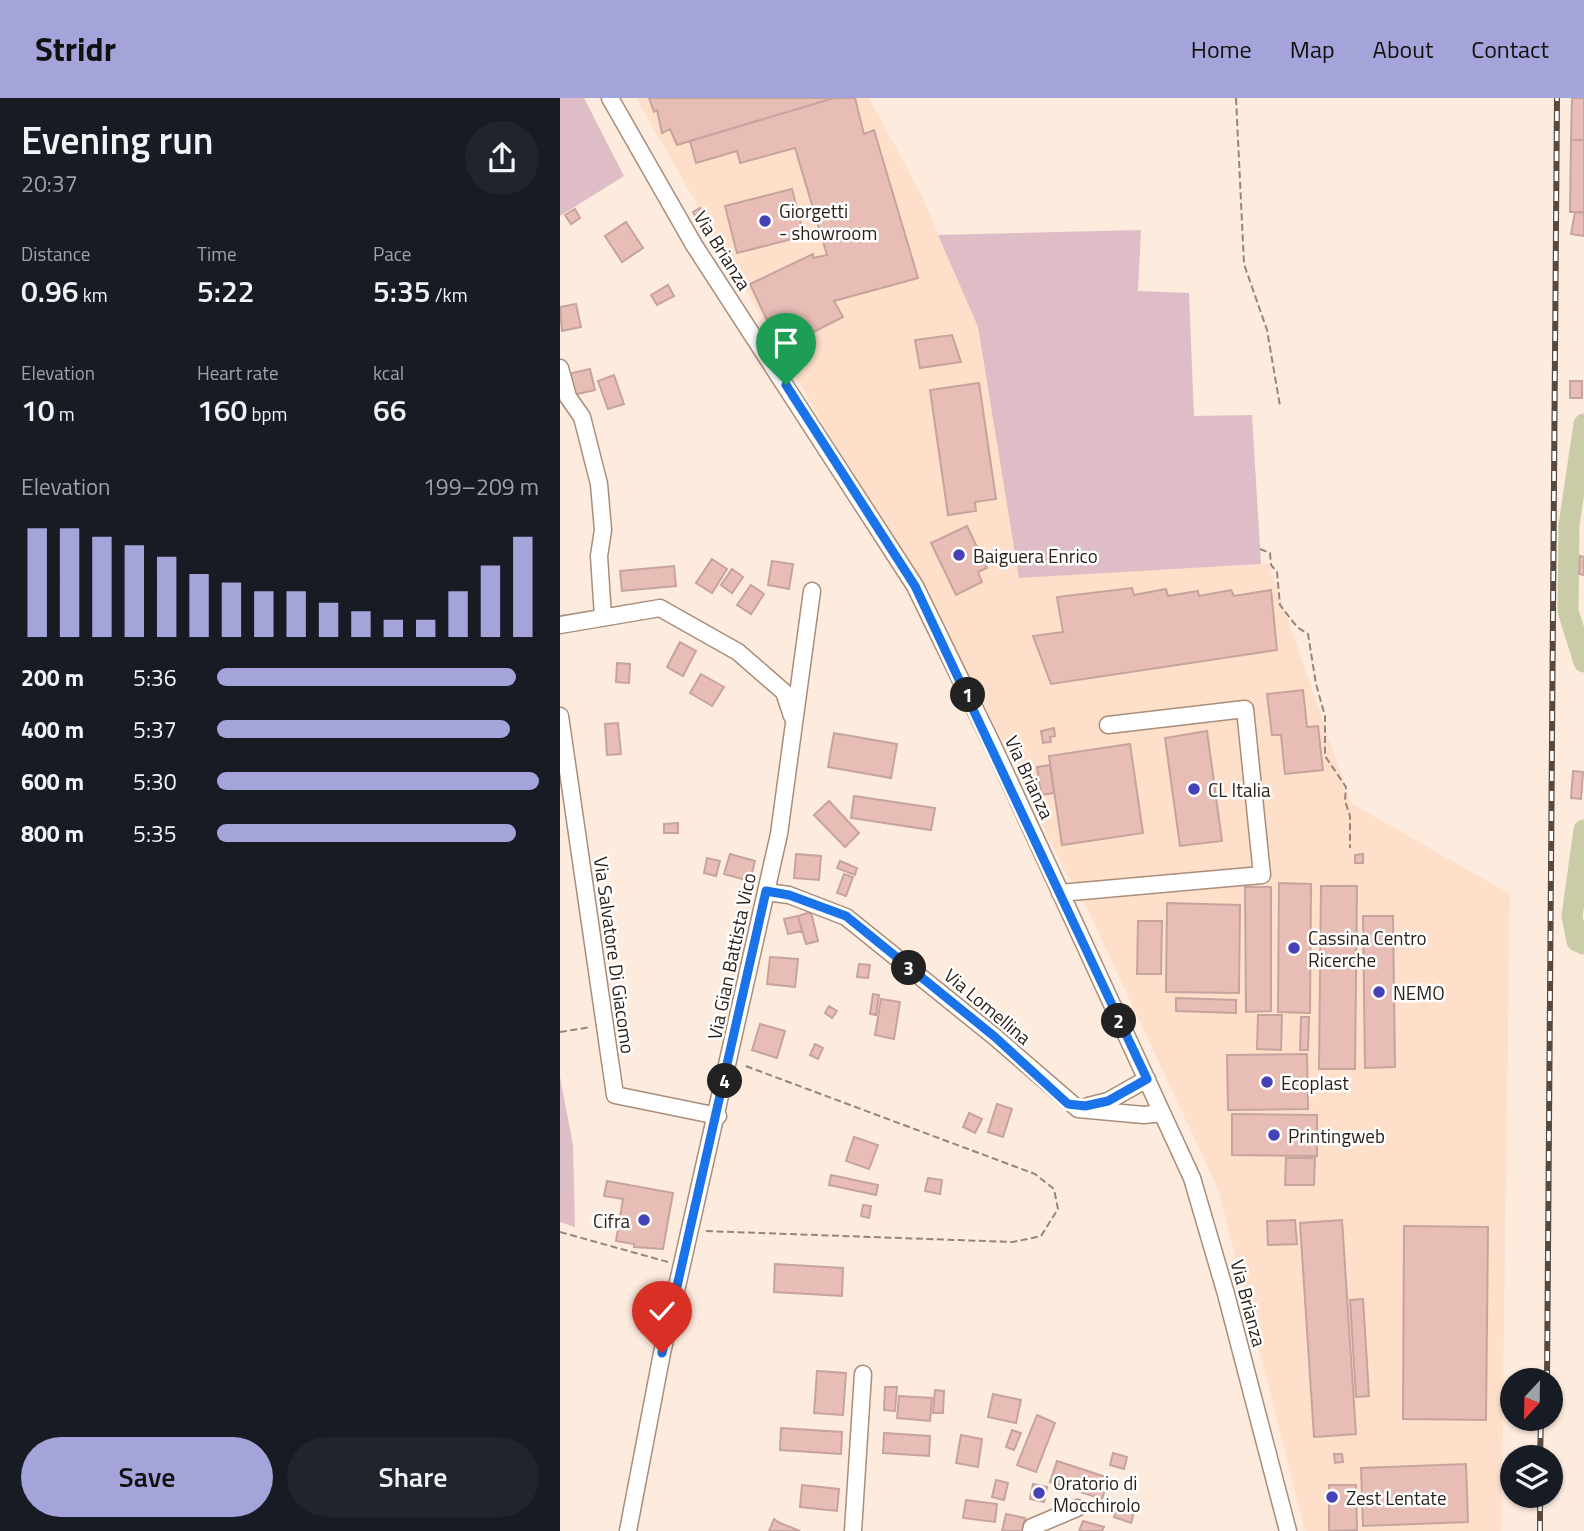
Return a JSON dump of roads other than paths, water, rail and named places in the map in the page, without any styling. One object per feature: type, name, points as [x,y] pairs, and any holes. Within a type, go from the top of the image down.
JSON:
[{"type":"street","name":"Via Brianza","points":[[610,98],[694,245],[915,586],[1192,1178],[1226,1294],[1288,1531]]},
{"type":"street","points":[[560,368],[568,397],[582,417],[599,484],[603,530],[599,556],[603,617]]},
{"type":"street","name":"Via Gian Battista Vico","points":[[628,1531],[683,1266],[779,834],[812,592]]},
{"type":"street","points":[[560,625],[660,608],[738,652],[785,692],[794,722]]},
{"type":"street","points":[[1060,893],[1262,875],[1245,709],[1108,725]]},
{"type":"street","name":"Via Salvatore Di Giacomo","points":[[560,716],[615,1095],[718,1116]]},
{"type":"street","name":"Via Lomellina","points":[[766,891],[789,895],[846,916],[995,1037],[1068,1104],[1078,1109],[1105,1112],[1162,1113]]},
{"type":"street","points":[[1068,1104],[1085,1106],[1108,1101],[1147,1079]]},
{"type":"street","points":[[853,1531],[863,1374]]},
{"type":"street","points":[[1031,1531],[1032,1527],[1077,1508]]},
{"type":"waterway","points":[[1584,424],[1569,525],[1568,611],[1584,662]]},
{"type":"waterway","points":[[1584,830],[1572,916],[1577,941],[1584,944]]},
{"type":"railway","points":[[1547,1368],[1557,98]]},
{"type":"railway","points":[[1540,1445],[1541,1432]]},
{"type":"railway","points":[[1540,1508],[1540,1531]]},
{"type":"place","name":"Giorgetti - showroom","points":[[765,221]]},
{"type":"place","name":"Baiguera Enrico","points":[[959,555]]},
{"type":"place","name":"CL Italia","points":[[1194,789]]},
{"type":"place","name":"Cassina Centro Ricerche","points":[[1294,948]]},
{"type":"place","name":"NEMO","points":[[1379,992]]},
{"type":"place","name":"Ecoplast","points":[[1267,1082]]},
{"type":"place","name":"Printingweb","points":[[1274,1135]]},
{"type":"place","name":"Cifra","points":[[644,1220]]},
{"type":"place","name":"Oratorio di Mocchirolo","points":[[1039,1493]]},
{"type":"place","name":"Zest Lentate","points":[[1332,1497]]}]
